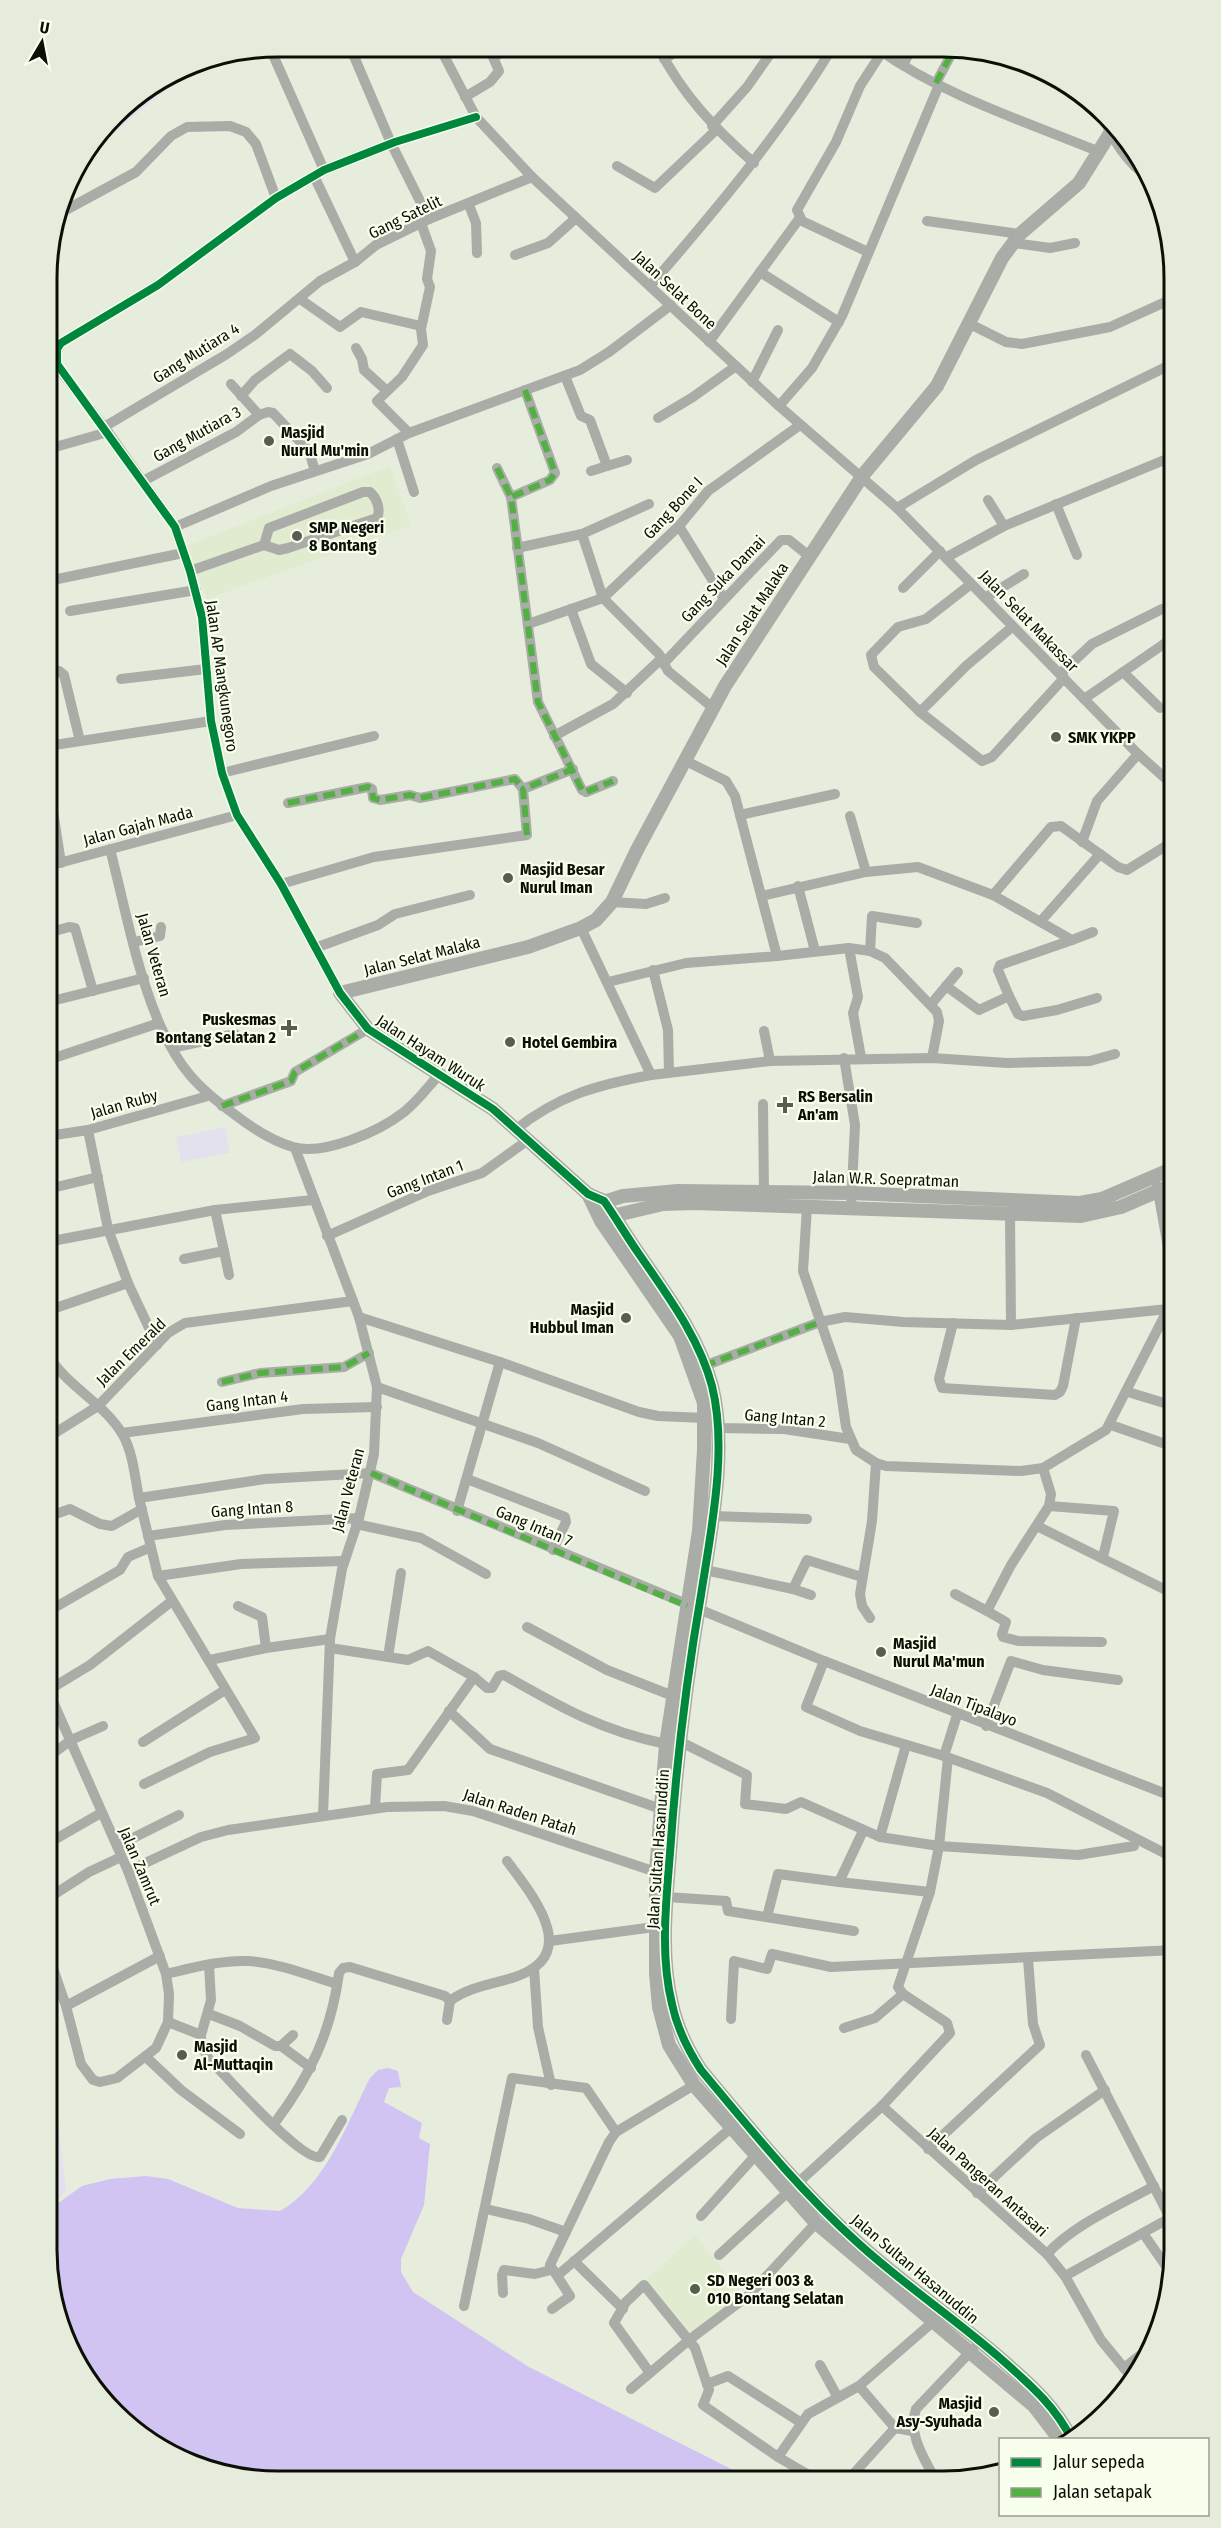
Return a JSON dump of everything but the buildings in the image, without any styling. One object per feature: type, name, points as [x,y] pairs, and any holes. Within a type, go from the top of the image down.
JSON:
[{"type":"street","points":[[274,57],[355,262]]},
{"type":"street","points":[[354,57],[425,221],[431,251],[427,279],[430,287],[421,326],[423,345],[402,376],[377,400],[377,403],[409,433]]},
{"type":"street","points":[[69,209],[136,172],[171,136],[187,127],[230,126],[246,132],[256,144],[276,198],[319,173],[391,144],[476,117],[445,57]]},
{"type":"street","points":[[465,97],[496,77],[499,70],[494,57]]},
{"type":"street","points":[[668,57],[664,59],[685,93],[714,128],[754,163]]},
{"type":"street","points":[[616,166],[655,188],[714,128],[768,57]]},
{"type":"street","points":[[650,286],[754,163],[802,98],[827,57]]},
{"type":"street","points":[[709,342],[799,219],[797,206],[836,142],[860,86],[877,57]]},
{"type":"street","points":[[890,57],[938,84],[1097,151]]},
{"type":"street","points":[[903,65],[907,57]]},
{"type":"street","points":[[779,406],[812,368],[839,322],[950,57]]},
{"type":"street","name":"Jalan Selat Bone","points":[[476,117],[532,177],[752,382],[862,475]]},
{"type":"street","name":"Jalan Selat Malaka","points":[[339,993],[528,947],[581,928],[596,920],[612,902],[637,850],[713,708],[809,556],[862,475],[937,386],[1002,258],[1017,238],[1071,191],[1110,133]]},
{"type":"street","name":"Gang Satelit","points":[[300,299],[320,281],[355,262],[376,245],[425,221],[469,205],[532,177]]},
{"type":"street","name":"Jalan AP Mangkunegoro","points":[[237,814],[222,773],[211,721],[202,616],[196,590],[174,527],[106,429],[57,364],[57,349],[62,343],[175,273],[276,198]]},
{"type":"street","points":[[469,205],[476,223],[477,253]]},
{"type":"street","points":[[515,255],[548,243],[576,218]]},
{"type":"street","points":[[799,219],[868,252]]},
{"type":"street","points":[[927,221],[1017,238],[1050,248],[1075,243]]},
{"type":"street","points":[[760,272],[839,322]]},
{"type":"street","points":[[300,299],[340,327],[355,314],[361,312],[421,326]]},
{"type":"street","name":"Gang Mutiara 4","points":[[57,446],[106,429],[227,354],[300,299]]},
{"type":"street","points":[[969,324],[1006,342],[1022,344],[1110,327],[1164,303]]},
{"type":"street","points":[[174,527],[271,486],[375,451],[409,433],[565,376],[600,358],[671,305]]},
{"type":"street","points":[[752,382],[778,330]]},
{"type":"street","points":[[356,348],[368,374],[387,391]]},
{"type":"street","points":[[241,396],[255,380],[290,354],[312,371],[327,388]]},
{"type":"street","points":[[658,418],[693,397],[735,366]]},
{"type":"street","points":[[897,508],[976,460],[1164,368]]},
{"type":"street","points":[[565,376],[581,416],[590,420],[607,466]]},
{"type":"street","name":"Gang Mutiara 3","points":[[142,481],[236,432],[259,415],[231,384]]},
{"type":"street","points":[[511,497],[550,480],[555,473],[525,390]]},
{"type":"street","points":[[259,415],[273,413],[309,451],[315,471]]},
{"type":"street","name":"Gang Bone I","points":[[603,598],[679,526],[708,491],[800,424]]},
{"type":"street","points":[[397,439],[414,492]]},
{"type":"street","points":[[591,471],[627,460]]},
{"type":"street","points":[[903,588],[944,554],[1004,526],[1164,460]]},
{"type":"street","points":[[497,468],[511,497],[538,702],[585,792],[613,781]]},
{"type":"street","name":"Jalan Selat Makassar","points":[[862,475],[944,554],[1012,627],[1138,754],[1164,777]]},
{"type":"street","points":[[190,571],[264,545],[279,550],[288,548],[377,518],[378,507],[374,496],[370,492],[363,492],[269,528],[264,545]]},
{"type":"street","points":[[988,500],[1004,526]]},
{"type":"street","points":[[517,548],[582,534],[649,504]]},
{"type":"street","points":[[1056,504],[1077,555]]},
{"type":"street","points":[[679,526],[724,599]]},
{"type":"street","points":[[582,534],[603,598],[663,661],[713,708]]},
{"type":"street","name":"Gang Suka Damai","points":[[554,736],[596,714],[627,693],[663,661],[781,540],[789,540],[809,556]]},
{"type":"street","points":[[57,579],[183,553]]},
{"type":"street","points":[[985,598],[1024,574]]},
{"type":"street","points":[[971,584],[926,619],[898,627],[872,655],[874,667],[920,712],[975,758],[988,760],[1092,644],[1162,609]]},
{"type":"street","points":[[70,611],[196,590]]},
{"type":"street","points":[[528,624],[603,598]]},
{"type":"street","points":[[571,609],[591,664],[627,693]]},
{"type":"street","points":[[920,712],[966,666],[1012,627]]},
{"type":"street","points":[[1084,699],[1164,644]]},
{"type":"street","points":[[121,679],[206,669]]},
{"type":"street","points":[[57,671],[64,675],[80,741]]},
{"type":"street","points":[[1123,672],[1160,708]]},
{"type":"street","points":[[57,745],[211,721]]},
{"type":"street","points":[[222,773],[374,736]]},
{"type":"street","points":[[1082,842],[1097,801],[1138,754]]},
{"type":"street","points":[[686,761],[726,781],[735,796],[777,956]]},
{"type":"street","points":[[522,789],[573,769]]},
{"type":"street","points":[[280,884],[390,854],[527,835],[522,789],[515,778],[420,798],[410,795],[380,800],[373,798],[372,789],[368,787],[288,803]]},
{"type":"street","points":[[740,815],[835,794]]},
{"type":"street","name":"Jalan Gajah Mada","points":[[57,864],[237,814]]},
{"type":"street","name":"Jalan Hayam Wuruk","points":[[237,814],[280,884],[339,993],[368,1029],[438,1076],[493,1109],[594,1200]]},
{"type":"street","points":[[850,816],[867,872]]},
{"type":"street","points":[[993,896],[1051,827],[1060,826],[1124,870],[1132,870],[1164,848]]},
{"type":"street","points":[[57,837],[61,863]]},
{"type":"street","name":"Jalan Veteran","points":[[110,849],[144,978],[159,1023],[195,1084],[222,1106],[267,1136],[295,1148],[329,1147],[362,1135],[403,1113],[438,1076]]},
{"type":"street","points":[[1041,921],[1100,854]]},
{"type":"street","points":[[762,896],[867,872],[918,867],[993,896],[1072,940]]},
{"type":"street","points":[[798,886],[815,951]]},
{"type":"street","points":[[315,948],[378,925],[395,914],[470,895]]},
{"type":"street","points":[[612,902],[646,904],[665,898]]},
{"type":"street","points":[[870,951],[872,916],[917,923]]},
{"type":"street","points":[[134,942],[160,936],[161,927]]},
{"type":"street","points":[[57,930],[75,928],[93,991]]},
{"type":"street","points":[[581,928],[651,1075]]},
{"type":"street","points":[[1093,932],[998,967],[1018,1014],[1023,1016],[1069,1007],[1097,998]]},
{"type":"street","points":[[849,948],[858,997],[853,1013],[861,1058]]},
{"type":"street","points":[[608,982],[686,963],[849,948],[870,951],[885,958],[932,1003],[939,1021],[932,1058]]},
{"type":"street","points":[[653,970],[668,1030],[669,1072]]},
{"type":"street","points":[[932,1003],[958,972]]},
{"type":"street","points":[[57,1000],[144,978]]},
{"type":"street","points":[[946,986],[979,1010],[1009,996]]},
{"type":"street","points":[[57,1057],[159,1023]]},
{"type":"street","points":[[222,1106],[291,1081],[295,1072],[368,1029]]},
{"type":"street","points":[[764,1031],[770,1061]]},
{"type":"street","points":[[172,1048],[235,1034]]},
{"type":"street","points":[[515,1130],[548,1106],[579,1091],[603,1083],[669,1072],[770,1061],[844,1058],[932,1058],[1016,1063],[1090,1061],[1115,1054]]},
{"type":"street","points":[[844,1058],[855,1125],[851,1209]]},
{"type":"street","name":"Jalan Ruby","points":[[57,1135],[88,1130],[208,1096]]},
{"type":"street","points":[[763,1104],[764,1193]]},
{"type":"street","points":[[88,1130],[108,1229],[128,1283],[157,1345]]},
{"type":"street","name":"Gang Intan 1","points":[[327,1236],[428,1191],[482,1173],[528,1140]]},
{"type":"street","name":"Jalan Veteran","points":[[295,1148],[359,1317],[377,1387],[376,1437],[371,1473],[344,1561],[330,1644],[323,1815]]},
{"type":"street","name":"Jalan W.R. Soepratman","points":[[594,1200],[646,1192],[851,1193],[1080,1203],[1102,1199],[1164,1173]]},
{"type":"street","points":[[1155,1177],[1164,1225]]},
{"type":"street","points":[[57,1187],[98,1178]]},
{"type":"street","name":"Jalan W.R. Soepratman","points":[[607,1217],[663,1204],[1081,1216],[1100,1213],[1164,1189]]},
{"type":"street","points":[[57,1240],[215,1210],[313,1200]]},
{"type":"street","name":"Jalan Sultan Hasanuddin","points":[[594,1200],[673,1304],[691,1335],[711,1385],[716,1428],[717,1476],[705,1570],[692,1607],[673,1696],[673,1743],[662,1874],[654,1927],[659,2007],[669,2045],[694,2085],[786,2192],[816,2223],[1034,2406],[1059,2438]]},
{"type":"street","points":[[807,1208],[803,1271],[838,1371],[844,1417],[850,1439],[856,1450],[876,1463],[965,1470],[1021,1471],[1043,1468],[1100,1436],[1111,1425],[1164,1317]]},
{"type":"street","points":[[215,1210],[230,1275]]},
{"type":"street","points":[[1010,1214],[1011,1325]]},
{"type":"street","name":"Jalan Sultan Hasanuddin","points":[[607,1217],[680,1336],[702,1393],[704,1418],[699,1531],[692,1607],[673,1743],[661,1809],[662,1874],[667,1897],[665,1956],[672,2004],[688,2050],[701,2070],[796,2182],[858,2243],[980,2341],[1045,2399],[1063,2421],[1068,2432]]},
{"type":"street","points":[[184,1259],[224,1251]]},
{"type":"street","points":[[57,1308],[128,1283]]},
{"type":"street","name":"Jalan Emerald","points":[[57,1432],[98,1406],[176,1328],[194,1321],[353,1302]]},
{"type":"street","points":[[704,1366],[820,1322],[850,1316],[1011,1325],[1164,1309]]},
{"type":"street","points":[[359,1317],[500,1362],[639,1412],[658,1416],[704,1418]]},
{"type":"street","points":[[953,1323],[939,1379],[942,1388],[1055,1395],[1062,1389],[1076,1318]]},
{"type":"street","points":[[222,1382],[260,1373],[344,1367],[369,1353]]},
{"type":"street","points":[[458,1511],[500,1362]]},
{"type":"street","points":[[57,1370],[98,1406],[122,1433],[130,1453],[158,1576],[254,1735],[254,1739],[210,1752],[144,1784]]},
{"type":"street","points":[[377,1387],[484,1422],[565,1454],[645,1491]]},
{"type":"street","points":[[1128,1392],[1164,1403]]},
{"type":"street","name":"Gang Intan 4","points":[[122,1433],[303,1409],[377,1407]]},
{"type":"street","points":[[1111,1425],[1164,1444]]},
{"type":"street","name":"Gang Intan 2","points":[[716,1428],[784,1429],[850,1439]]},
{"type":"street","points":[[870,1618],[861,1600],[862,1577],[872,1521],[876,1463]]},
{"type":"street","points":[[987,1611],[1011,1565],[1048,1506],[1051,1494],[1043,1468]]},
{"type":"street","points":[[57,1514],[70,1509],[100,1524],[112,1526],[140,1504],[265,1479],[371,1473]]},
{"type":"street","name":"Gang Intan 7","points":[[371,1473],[692,1607]]},
{"type":"street","points":[[467,1479],[565,1517],[566,1522],[553,1550]]},
{"type":"street","points":[[1048,1506],[1113,1511],[1103,1557]]},
{"type":"street","points":[[713,1516],[807,1519]]},
{"type":"street","name":"Gang Intan 8","points":[[149,1541],[225,1526],[357,1521],[421,1538],[486,1574]]},
{"type":"street","points":[[1036,1526],[1164,1589]]},
{"type":"street","points":[[57,1606],[120,1570],[128,1557],[149,1541]]},
{"type":"street","points":[[793,1589],[807,1560],[862,1577]]},
{"type":"street","points":[[158,1576],[241,1564],[344,1561]]},
{"type":"street","points":[[705,1570],[811,1595]]},
{"type":"street","points":[[388,1657],[400,1573]]},
{"type":"street","points":[[955,1594],[1006,1622],[1002,1636],[1018,1641],[1102,1642]]},
{"type":"street","points":[[57,1684],[90,1665],[172,1601]]},
{"type":"street","points":[[238,1606],[262,1617],[266,1648]]},
{"type":"street","name":"Jalan Tipalayo","points":[[692,1607],[986,1726],[1164,1793]]},
{"type":"street","points":[[527,1628],[607,1670],[673,1696]]},
{"type":"street","points":[[986,1726],[1018,1641]]},
{"type":"street","points":[[210,1660],[266,1648],[330,1644],[408,1660],[428,1651],[474,1677],[490,1689],[499,1676],[504,1675],[591,1723],[628,1736],[673,1743],[747,1775],[745,1804],[786,1809],[801,1802],[880,1838],[939,1846],[1078,1855],[1134,1846]]},
{"type":"street","points":[[1011,1660],[1042,1670],[1118,1680]]},
{"type":"street","points":[[824,1661],[806,1706],[860,1731],[946,1757],[1047,1793],[1164,1853]]},
{"type":"street","points":[[375,1808],[377,1774],[406,1772],[410,1768],[474,1677]]},
{"type":"street","points":[[143,1742],[225,1690]]},
{"type":"street","points":[[448,1711],[490,1749],[661,1809]]},
{"type":"street","name":"Jalan Zamrut","points":[[57,1712],[128,1871],[160,1956],[169,1994],[168,2022],[160,2042],[146,2057],[117,2078],[99,2082],[93,2080],[81,2064],[66,2006]]},
{"type":"street","points":[[719,2254],[882,2106],[950,2033],[946,2023],[903,1994],[898,1987],[930,1892],[939,1846],[946,1757],[957,1714]]},
{"type":"street","points":[[57,1750],[70,1740],[103,1726]]},
{"type":"street","points":[[880,1838],[906,1745]]},
{"type":"street","name":"Jalan Raden Patah","points":[[128,1871],[214,1833],[375,1808],[460,1807],[662,1874]]},
{"type":"street","points":[[57,1838],[101,1813]]},
{"type":"street","points":[[117,1846],[179,1815]]},
{"type":"street","points":[[839,1882],[863,1831]]},
{"type":"street","points":[[57,1893],[89,1872],[122,1857]]},
{"type":"street","points":[[274,2124],[311,2068],[325,2038],[340,1970],[350,1967],[452,1999],[517,1977],[534,1968],[542,1960],[550,1941],[543,1914],[507,1861]]},
{"type":"street","points":[[767,1917],[779,1872],[839,1882],[930,1892]]},
{"type":"street","points":[[667,1897],[726,1901],[728,1911],[854,1931]]},
{"type":"street","points":[[550,1941],[654,1927]]},
{"type":"street","points":[[731,2019],[736,1960],[766,1969],[774,1954],[826,1966],[1028,1959],[1164,1951]]},
{"type":"street","points":[[57,1989],[66,2006],[160,1956]]},
{"type":"street","points":[[928,2149],[1040,2045],[1033,2024],[1028,1959]]},
{"type":"street","points":[[166,1974],[209,1965],[255,1962],[337,1984]]},
{"type":"street","points":[[209,1965],[212,1991],[209,2014],[201,2036],[201,2046],[209,2060],[292,2142],[318,2158],[342,2120]]},
{"type":"street","points":[[534,1968],[538,2027],[551,2085]]},
{"type":"street","points":[[844,2028],[875,2018],[903,1994]]},
{"type":"street","points":[[447,2020],[452,1999]]},
{"type":"street","points":[[209,2014],[240,2026],[272,2045],[281,2046],[311,2068]]},
{"type":"street","points":[[168,2022],[201,2036]]},
{"type":"street","points":[[281,2046],[293,2035]]},
{"type":"street","points":[[1086,2055],[1164,2204]]},
{"type":"street","points":[[146,2057],[181,2090],[240,2134]]},
{"type":"street","points":[[464,2306],[512,2078],[586,2088],[616,2132]]},
{"type":"street","points":[[552,2308],[570,2296],[550,2265],[609,2142],[616,2132],[694,2085]]},
{"type":"street","points":[[977,2193],[1035,2138],[1105,2090]]},
{"type":"street","name":"Jalan Pangeran Antasari","points":[[882,2106],[1047,2254],[1065,2276],[1094,2330],[1128,2372]]},
{"type":"street","points":[[503,2293],[501,2275],[504,2270],[536,2274],[554,2272],[574,2261],[731,2128]]},
{"type":"street","points":[[701,2216],[755,2156]]},
{"type":"street","points":[[1047,2254],[1057,2244],[1103,2214],[1154,2186]]},
{"type":"street","points":[[486,2209],[529,2219],[566,2232]]},
{"type":"street","points":[[631,2389],[689,2340],[749,2295],[816,2223]]},
{"type":"street","points":[[1065,2276],[1164,2223]]},
{"type":"street","points":[[1143,2233],[1164,2263]]},
{"type":"street","points":[[574,2261],[623,2308]]},
{"type":"street","points":[[650,2373],[614,2323],[629,2299],[646,2285],[696,2348],[709,2393],[703,2405],[802,2471]]},
{"type":"street","points":[[778,2457],[800,2422],[837,2396],[859,2386],[934,2321]]},
{"type":"street","points":[[931,2471],[912,2431],[916,2409],[980,2341]]},
{"type":"street","points":[[1125,2368],[1133,2361]]},
{"type":"street","points":[[820,2365],[837,2396]]},
{"type":"street","points":[[707,2384],[728,2376],[800,2422]]},
{"type":"street","points":[[859,2386],[895,2428],[912,2431]]},
{"type":"street","points":[[856,2471],[895,2428]]},
{"type":"shaded area","points":[[170,86],[106,140],[132,112]]},
{"type":"shaded area","name":"SMP Negeri 8 Bontang","points":[[390,466],[411,525],[207,599],[186,546]]},
{"type":"shaded area","points":[[225,1127],[230,1153],[181,1162],[176,1137]]},
{"type":"shaded area","points":[[388,2068],[398,2071],[401,2087],[389,2088],[384,2102],[422,2123],[419,2138],[430,2144],[424,2205],[401,2259],[401,2272],[413,2292],[529,2367],[735,2471],[264,2471],[235,2467],[180,2448],[155,2434],[112,2396],[94,2373],[69,2321],[61,2293],[57,2264],[57,2204],[82,2186],[110,2179],[146,2176],[168,2179],[238,2208],[280,2211],[296,2200],[323,2169],[344,2133],[370,2078],[378,2070]]},
{"type":"shaded area","points":[[57,2109],[66,2190],[57,2202]]},
{"type":"shaded area","name":"SD Negeri 003 & 010 Bontang Selatan","points":[[695,2235],[744,2296],[689,2338],[645,2281]]},
{"type":"marked path","points":[[936,83],[950,57]]},
{"type":"marked path","points":[[525,390],[555,473],[550,480],[511,497],[538,702],[582,790],[586,792],[613,781]]},
{"type":"marked path","points":[[497,468],[511,497]]},
{"type":"marked path","points":[[527,835],[523,789],[573,769]]},
{"type":"marked path","points":[[288,803],[368,787],[372,789],[373,798],[380,800],[410,795],[420,798],[515,779],[523,789]]},
{"type":"marked path","points":[[222,1106],[291,1081],[295,1072],[368,1029]]},
{"type":"marked path","points":[[704,1366],[820,1322]]},
{"type":"marked path","points":[[222,1382],[260,1373],[344,1367],[369,1353]]},
{"type":"marked path","points":[[371,1473],[687,1606]]},
{"type":"cycle path","points":[[57,349],[61,343],[158,285],[276,198],[324,170],[395,142],[476,117]]},
{"type":"cycle path","points":[[57,349],[57,364]]},
{"type":"cycle path","points":[[57,364],[175,527],[202,617],[211,721],[222,773],[237,815],[281,884],[340,993],[368,1029],[493,1109],[588,1194],[604,1201],[681,1317],[706,1368],[717,1411],[718,1463],[709,1544],[682,1724],[672,1821],[665,1929],[668,1985],[677,2022],[687,2047],[701,2070],[776,2160],[816,2202],[875,2258],[1021,2376],[1049,2405],[1068,2432]]},
{"type":"place","name":"Masjid Nurul Mu'min","points":[[269,441]]},
{"type":"place","name":"SMP Negeri 8 Bontang","points":[[297,536]]},
{"type":"place","name":"SMK YKPP","points":[[1056,737]]},
{"type":"place","name":"Masjid Besar Nurul Iman","points":[[508,878]]},
{"type":"place","name":"Puskesmas Bontang Selatan 2","points":[[289,1028]]},
{"type":"place","name":"Hotel Gembira","points":[[510,1042]]},
{"type":"place","name":"RS Bersalin An'am","points":[[785,1105]]},
{"type":"place","name":"Masjid Hubbul Iman","points":[[626,1318]]},
{"type":"place","name":"Masjid Nurul Ma'mun","points":[[881,1652]]},
{"type":"place","name":"Masjid Al-Muttaqin","points":[[182,2055]]},
{"type":"place","name":"SD Negeri 003 & 010 Bontang Selatan","points":[[695,2289]]},
{"type":"place","name":"Masjid Asy-Syuhada","points":[[994,2412]]}]
